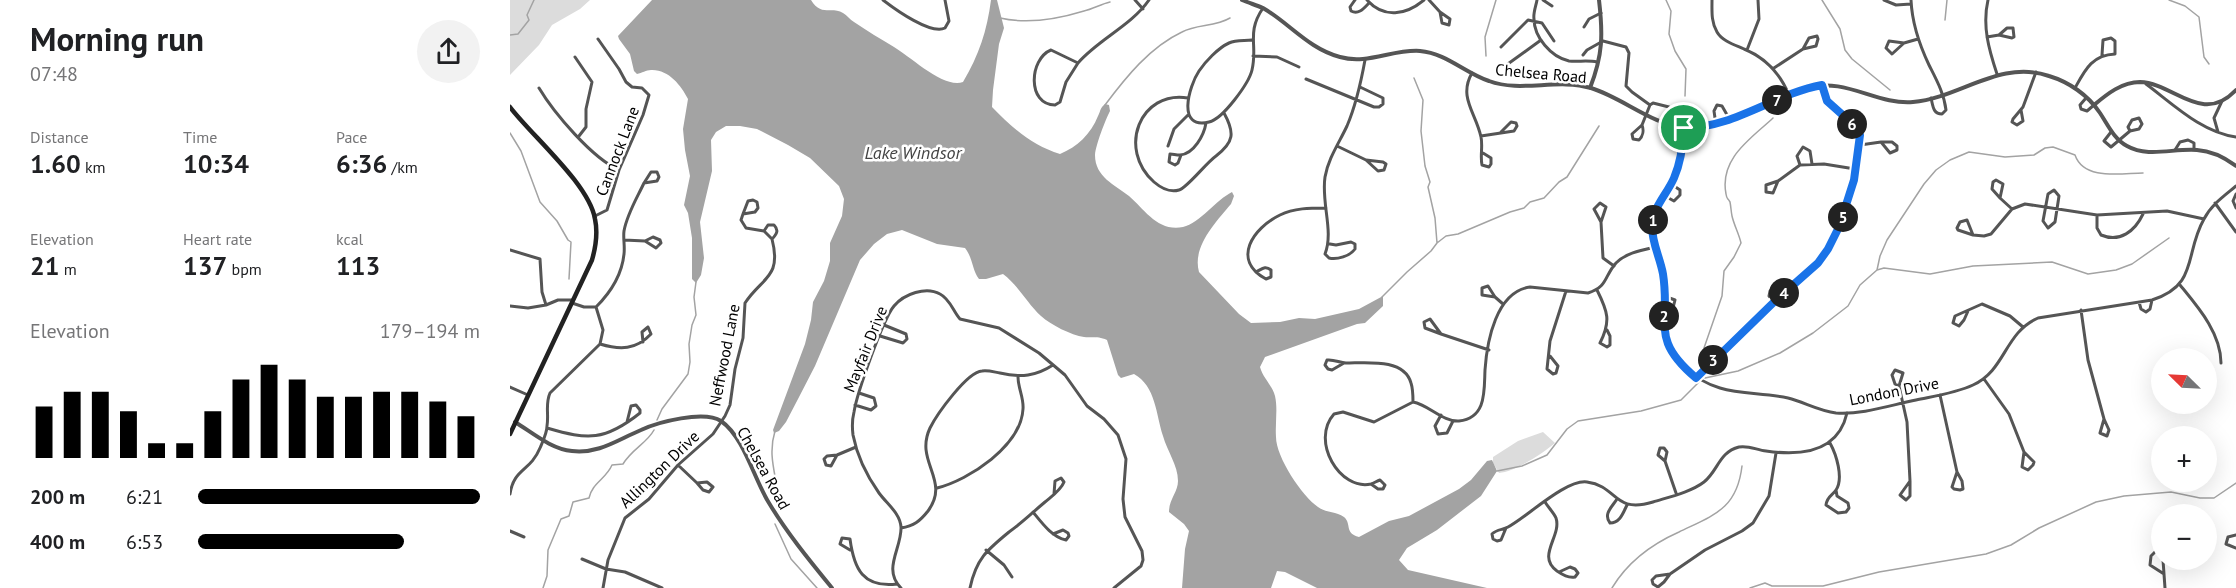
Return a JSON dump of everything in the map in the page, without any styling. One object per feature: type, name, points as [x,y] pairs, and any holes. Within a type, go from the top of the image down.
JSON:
[{"type":"main road","points":[[510,107],[582,191],[595,216],[596,243],[592,260],[510,434]]},
{"type":"street","points":[[883,0],[929,28],[938,30],[945,28],[949,21],[945,0]]},
{"type":"street","points":[[1135,0],[1143,9]]},
{"type":"street","points":[[1078,63],[1056,51],[1051,50],[1042,55],[1035,66],[1035,87],[1039,97],[1046,104],[1055,105],[1060,102],[1066,82],[1078,63],[1143,9],[1149,0]]},
{"type":"street","name":"Chelsea Road","points":[[1242,0],[1263,8],[1315,47],[1336,57],[1365,60],[1416,50],[1425,51],[1446,59],[1488,81],[1500,84],[1557,83],[1590,88],[1664,122],[1684,128],[1716,125],[1789,95],[1822,85],[1845,86],[1901,102],[1912,102],[1931,98],[1997,74],[2015,71],[2036,72],[2074,88],[2094,105],[2111,132],[2126,146],[2140,151],[2194,149],[2217,154],[2236,166]]},
{"type":"street","points":[[1355,0],[1350,8],[1354,13],[1360,12],[1368,1],[1383,12],[1393,14],[1410,10],[1424,0]]},
{"type":"street","points":[[1429,0],[1440,12]]},
{"type":"street","points":[[1537,0],[1533,20],[1542,40],[1558,58],[1598,65]]},
{"type":"street","points":[[1543,0],[1552,6]]},
{"type":"street","points":[[1590,88],[1603,41],[1599,0]]},
{"type":"street","points":[[1712,0],[1713,22],[1717,33],[1774,69],[1789,95]]},
{"type":"street","points":[[1747,50],[1759,19],[1758,0]]},
{"type":"street","points":[[1884,0],[1896,4],[1911,2],[1912,22],[1943,94],[1946,110],[1942,114],[1934,111],[1931,98]]},
{"type":"street","points":[[1988,0],[1985,23],[1997,74]]},
{"type":"street","points":[[1188,115],[1198,122],[1212,122],[1224,113],[1250,76],[1253,56],[1252,40],[1257,17],[1263,8]]},
{"type":"street","points":[[1584,27],[1589,20],[1601,13]]},
{"type":"street","points":[[1501,46],[1528,20],[1545,26],[1554,41]]},
{"type":"street","points":[[1987,37],[1999,35],[2012,39],[2015,31],[2013,28],[2007,28],[1999,35]]},
{"type":"street","points":[[1774,69],[1803,49],[1816,46],[1818,42],[1816,36],[1809,38],[1803,49]]},
{"type":"street","points":[[2074,88],[2085,71],[2102,55],[2115,54],[2115,41],[2111,38],[2103,40],[2102,55]]},
{"type":"street","name":"Cannock Lane","points":[[595,216],[607,210],[619,170],[644,115],[649,95],[642,88],[632,87],[626,82],[598,39]]},
{"type":"street","points":[[1904,43],[1895,53],[1889,52],[1886,48],[1889,41],[1904,43],[1918,39]]},
{"type":"street","points":[[1168,146],[1174,129],[1188,115],[1188,98],[1200,70],[1224,46],[1236,41],[1252,40]]},
{"type":"street","points":[[1505,66],[1542,40]]},
{"type":"street","points":[[1584,56],[1587,50],[1603,41],[1626,47],[1629,53],[1626,86],[1650,105],[1653,103],[1669,107]]},
{"type":"street","points":[[1253,56],[1277,57],[1299,67]]},
{"type":"street","points":[[575,57],[592,82],[586,109],[586,127],[579,136]]},
{"type":"street","points":[[1330,244],[1352,242],[1355,244],[1355,249],[1349,255],[1332,260],[1325,255],[1330,244],[1325,177],[1356,100],[1365,60]]},
{"type":"street","points":[[2021,110],[2023,121],[2017,125],[2012,122],[2013,119],[2021,110],[2036,72]]},
{"type":"street","points":[[1473,73],[1466,87],[1467,97],[1481,136],[1482,165],[1489,167],[1491,158],[1483,153]]},
{"type":"street","points":[[1306,79],[1376,108],[1383,104],[1383,98],[1378,94],[1360,87]]},
{"type":"street","points":[[2086,98],[2080,105],[2081,109],[2087,111],[2114,90],[2128,84],[2145,83],[2203,104],[2222,101]]},
{"type":"street","points":[[2145,83],[2193,119],[2218,132],[2236,137]]},
{"type":"street","points":[[1696,378],[1774,302],[1818,263],[1828,249],[1847,205],[1856,169],[1860,135],[1855,126],[1827,101],[1822,85]]},
{"type":"street","points":[[539,88],[559,116],[601,159],[619,170]]},
{"type":"street","points":[[2218,132],[2214,120],[2222,101],[2236,90]]},
{"type":"street","points":[[1188,98],[1171,97],[1159,102],[1143,119],[1136,136],[1135,152],[1140,166],[1162,188],[1174,191],[1184,188],[1207,162],[1225,148],[1232,137],[1232,131],[1224,113]]},
{"type":"street","points":[[1642,125],[1632,134],[1633,139],[1641,138],[1642,125],[1650,105]]},
{"type":"street","points":[[1716,125],[1714,111],[1717,105],[1722,106],[1730,120]]},
{"type":"street","points":[[2111,132],[2105,139],[2106,144],[2114,147],[2130,131],[2141,126],[2139,118],[2132,120],[2128,128],[2130,131]]},
{"type":"street","points":[[1181,155],[1175,165],[1169,162],[1170,154],[1181,155],[1191,150],[1204,131],[1206,123]]},
{"type":"street","points":[[1481,136],[1514,131],[1516,123],[1509,123],[1501,132]]},
{"type":"street","name":"London Drive","points":[[1684,128],[1679,165],[1655,212],[1652,224],[1655,247],[1663,273],[1665,335],[1668,346],[1678,361],[1696,378],[1727,390],[1756,396],[1779,397],[1826,411],[1847,413],[1965,388],[1984,379],[1997,366],[2013,336],[2023,327]]},
{"type":"street","points":[[2175,151],[2180,142],[2185,140],[2192,141],[2194,149]]},
{"type":"street","points":[[1860,145],[1881,142],[1892,142],[1897,146],[1897,150],[1890,153],[1881,142]]},
{"type":"street","points":[[1337,146],[1366,160],[1383,162],[1386,165],[1384,170],[1377,171],[1366,160]]},
{"type":"street","points":[[1800,165],[1797,156],[1803,147],[1810,151],[1812,164]]},
{"type":"street","points":[[1778,181],[1773,193],[1766,192],[1766,185],[1778,181],[1800,165],[1812,164],[1856,169]]},
{"type":"street","points":[[510,306],[532,308],[558,300],[573,302],[584,307],[596,307],[606,297],[620,270],[629,217],[644,183],[651,172],[657,172],[659,177],[657,181],[644,183]]},
{"type":"street","points":[[2000,198],[2003,184],[1996,180],[1993,182],[1992,189],[2000,198],[2012,209]]},
{"type":"street","points":[[1663,195],[1674,201],[1680,195],[1680,190],[1671,184]]},
{"type":"street","points":[[1968,311],[1959,326],[1953,323],[1955,316],[1968,311],[1975,305],[1982,304],[2010,316],[2023,327],[2038,318],[2152,300],[2168,295],[2180,285],[2185,276],[2204,219],[2215,203],[2234,187],[2236,194],[2233,201],[2236,208]]},
{"type":"street","points":[[2054,189],[2059,196],[2058,209],[2055,222],[2048,228],[2043,221],[2046,208],[2048,194],[2054,189]]},
{"type":"street","points":[[743,214],[755,212],[758,208],[757,202],[748,201],[741,219],[746,228],[764,231],[772,239],[777,234],[774,225],[768,225],[764,231]]},
{"type":"street","points":[[1601,222],[1594,209],[1600,203],[1606,207],[1601,222],[1603,258],[1614,266]]},
{"type":"street","points":[[2215,203],[2236,232]]},
{"type":"street","points":[[1973,235],[1966,220],[1960,222],[1958,230],[1973,235],[1984,236],[1991,234],[2012,209],[2025,204],[2097,215],[2173,212],[2204,219]]},
{"type":"street","points":[[1256,272],[1268,268],[1271,270],[1270,277],[1266,279],[1256,272],[1249,262],[1247,252],[1254,237],[1265,225],[1290,211],[1326,208]]},
{"type":"street","points":[[2097,215],[2097,228],[2101,235],[2108,238],[2121,236],[2135,228],[2143,214]]},
{"type":"street","points":[[624,240],[645,241],[653,237],[661,243],[656,248],[645,241]]},
{"type":"street","name":"Neffwood Lane","points":[[722,422],[730,405],[735,369],[743,338],[745,303],[772,273],[775,259],[772,239]]},
{"type":"street","points":[[1413,402],[1453,421],[1466,420],[1482,405],[1489,350],[1498,312],[1511,294],[1521,288],[1588,293],[1597,290],[1606,281],[1614,266],[1625,256],[1655,247]]},
{"type":"street","points":[[510,250],[540,259],[542,292],[546,305]]},
{"type":"street","points":[[2180,285],[2219,342],[2220,363]]},
{"type":"street","points":[[1495,297],[1482,295],[1482,288],[1488,286],[1503,304]]},
{"type":"street","points":[[1774,302],[1769,296],[1770,291],[1774,288],[1783,294]]},
{"type":"street","points":[[1597,290],[1606,307],[1607,330],[1611,340],[1607,347],[1600,343],[1607,330]]},
{"type":"street","points":[[1550,356],[1558,366],[1553,374],[1547,369],[1550,341],[1566,291]]},
{"type":"street","name":"Mayfair Drive","points":[[901,528],[899,518],[876,488],[856,447],[852,422],[859,393],[890,312],[902,298],[913,293],[938,292],[947,299],[960,319],[999,328],[1039,352],[1065,375],[1087,406],[1118,435],[1126,459],[1123,499],[1125,517],[1142,551],[1143,560],[1132,574],[1114,588]]},
{"type":"street","points":[[1664,296],[1676,300],[1673,308],[1664,308]]},
{"type":"street","points":[[2139,302],[2141,309],[2146,312],[2150,309],[2152,300]]},
{"type":"street","points":[[510,494],[513,479],[535,459],[543,440],[547,428],[547,401],[550,393],[600,344],[603,330],[596,307]]},
{"type":"street","points":[[2081,310],[2093,382],[2109,430],[2107,436],[2100,433],[2104,419]]},
{"type":"street","points":[[1441,334],[1433,321],[1424,322],[1427,330],[1489,350]]},
{"type":"street","points":[[880,336],[898,343],[903,343],[907,339],[906,334],[884,325]]},
{"type":"street","points":[[600,344],[626,348],[643,342]]},
{"type":"street","points":[[1344,363],[1332,370],[1325,365],[1327,360],[1331,359],[1344,363],[1373,362],[1385,364],[1406,373],[1411,382],[1413,402]]},
{"type":"street","points":[[901,588],[897,584],[892,563],[901,528],[913,526],[921,520],[935,498],[937,488],[925,445],[926,437],[937,417],[968,378],[976,372],[983,370],[1018,377],[1035,375],[1053,365]]},
{"type":"street","points":[[1899,386],[1895,384],[1892,375],[1898,370],[1903,373],[1899,386],[1904,402],[1910,481],[1910,496],[1908,499],[1903,499],[1900,492],[1910,481]]},
{"type":"street","points":[[937,488],[965,478],[990,460],[1011,439],[1022,417],[1023,407],[1018,377]]},
{"type":"street","points":[[1984,379],[2009,414],[2024,452],[2034,462],[2028,470],[2022,467],[2024,452]]},
{"type":"street","points":[[510,387],[528,395]]},
{"type":"street","points":[[855,405],[871,410],[876,406],[874,398],[859,393]]},
{"type":"street","points":[[1940,394],[1957,471],[1962,481],[1963,489],[1960,490],[1952,487],[1957,471]]},
{"type":"street","points":[[1371,484],[1347,478],[1334,465],[1324,443],[1330,418],[1334,414],[1343,412],[1374,422],[1413,402]]},
{"type":"street","points":[[547,428],[575,436],[591,437],[604,434],[627,422],[640,413],[636,405],[631,406],[627,422]]},
{"type":"street","points":[[1506,528],[1501,540],[1492,539],[1494,531],[1506,528],[1561,491],[1583,482],[1600,486],[1627,505],[1652,502],[1702,483],[1729,451],[1746,447],[1776,453],[1809,451],[1830,443],[1842,429],[1847,413]]},
{"type":"street","points":[[1441,415],[1435,429],[1438,434],[1447,433],[1453,421]]},
{"type":"street","name":"Chelsea Road","points":[[515,422],[543,440],[570,451],[584,452],[600,449],[660,423],[708,416],[722,422],[739,442],[770,506],[832,588]]},
{"type":"street","name":"Allington Drive","points":[[603,588],[606,569],[625,518],[649,499],[678,465],[713,434],[722,422]]},
{"type":"street","points":[[1830,443],[1838,462],[1837,496],[1848,503],[1849,508],[1846,512],[1838,513],[1826,505],[1827,498],[1836,490]]},
{"type":"street","points":[[837,455],[831,466],[826,465],[824,459],[827,456],[837,455],[856,447]]},
{"type":"street","points":[[1670,574],[1656,576],[1652,580],[1653,584],[1658,587],[1670,574],[1705,550],[1753,524],[1769,496],[1776,453]]},
{"type":"street","points":[[1665,461],[1676,494]]},
{"type":"street","points":[[678,465],[706,492],[713,489],[710,483],[697,483]]},
{"type":"street","points":[[970,588],[976,566],[986,550],[1033,513],[1064,485],[1061,478],[1057,479],[1054,485],[1054,494]]},
{"type":"street","points":[[1617,499],[1607,516],[1610,523],[1620,519],[1627,505]]},
{"type":"street","points":[[1545,502],[1556,519],[1556,529],[1548,552],[1548,559],[1554,569],[1559,572],[1571,578],[1578,573],[1575,568],[1569,567],[1559,572]]},
{"type":"street","points":[[1033,513],[1053,534],[1062,540],[1068,539],[1069,536],[1063,530],[1053,534]]},
{"type":"street","points":[[510,531],[524,537]]},
{"type":"street","points":[[2236,536],[2228,537],[2226,544],[2236,548]]},
{"type":"street","points":[[850,550],[840,544],[842,538],[850,539],[850,550],[856,567],[867,579],[882,586],[897,584]]},
{"type":"street","points":[[986,550],[1004,565],[1012,577]]},
{"type":"street","points":[[582,559],[606,569],[626,573],[662,588]]},
{"type":"street","points":[[2158,570],[2164,574]]},
{"type":"street","points":[[2164,570],[2165,588]]},
{"type":"shaded area","points":[[510,0],[590,0],[580,9],[552,25],[539,45],[510,75]]},
{"type":"shaded area","points":[[1543,432],[1555,443],[1521,466],[1499,473],[1493,463],[1493,457],[1518,441]]},
{"type":"water","name":"Lake Windsor","points":[[652,0],[811,0],[823,10],[843,13],[937,77],[955,83],[963,82],[969,72],[982,42],[991,0],[997,0],[1004,28],[999,44],[992,107],[1023,135],[1050,151],[1060,154],[1083,139],[1092,129],[1102,107],[1105,104],[1109,105],[1110,111],[1095,155],[1098,169],[1107,180],[1129,196],[1153,219],[1166,226],[1174,228],[1189,225],[1232,192],[1234,196],[1231,204],[1206,236],[1198,263],[1199,272],[1239,314],[1251,323],[1280,322],[1299,318],[1315,319],[1359,309],[1383,296],[1383,306],[1365,323],[1265,357],[1260,367],[1275,396],[1276,437],[1280,455],[1291,475],[1312,502],[1321,509],[1344,517],[1351,533],[1359,537],[1389,521],[1409,516],[1459,489],[1471,480],[1487,461],[1492,460],[1497,471],[1481,496],[1437,530],[1407,548],[1399,560],[1408,570],[1487,588],[1317,588],[1285,572],[1277,571],[1271,588],[1182,588],[1189,531],[1169,512],[1170,503],[1178,485],[1178,475],[1147,386],[1134,374],[1121,378],[1118,375],[1107,340],[1079,336],[1050,323],[1003,274],[979,279],[965,248],[937,244],[902,230],[887,234],[874,244],[860,260],[815,366],[786,422],[779,431],[774,433],[773,430],[805,344],[813,302],[824,281],[830,261],[830,243],[842,216],[844,199],[839,186],[810,158],[757,129],[726,126],[716,132],[711,140],[712,171],[700,222],[704,258],[701,275],[696,283],[692,279],[692,238],[688,213],[684,205],[690,176],[683,129],[688,99],[678,83],[663,72],[649,70],[637,74],[634,71],[630,54],[618,36]]},
{"type":"waterway","points":[[510,35],[518,34],[529,20],[527,15],[534,0]]},
{"type":"waterway","points":[[1486,56],[1485,37],[1496,0]]},
{"type":"waterway","points":[[1666,0],[1671,11],[1669,34],[1675,51],[1686,69],[1685,96]]},
{"type":"waterway","points":[[1822,0],[1840,29],[1845,50],[1852,59],[1890,90]]},
{"type":"waterway","points":[[1945,20],[1947,0]]},
{"type":"waterway","points":[[2169,0],[2185,6],[2199,17],[2204,57],[2209,64]]},
{"type":"waterway","points":[[1000,18],[1020,21],[1053,18],[1074,14],[1110,2]]},
{"type":"waterway","points":[[1105,105],[1149,54],[1170,38],[1188,29],[1230,18]]},
{"type":"waterway","points":[[1414,78],[1423,100],[1421,131],[1437,243]]},
{"type":"waterway","points":[[1700,371],[1703,367],[1704,348],[1722,296],[1724,271],[1741,243],[1730,202],[1726,196],[1727,170],[1739,150],[1773,118]]},
{"type":"waterway","points":[[1382,297],[1446,236],[1458,234],[1544,198],[1567,177],[1599,126]]},
{"type":"waterway","points":[[510,133],[521,151],[540,202],[571,242],[569,279]]},
{"type":"waterway","points":[[1704,374],[1705,378],[1738,371],[1780,353],[1813,333],[1848,306],[1860,285],[1877,270],[1887,240],[1924,184],[1936,170],[1950,160],[1969,152],[2005,157],[2034,155],[2045,148],[2053,147],[2075,155],[2086,169],[2095,172],[2104,174],[2143,173]]},
{"type":"waterway","points":[[1877,270],[1884,268],[1930,274],[1973,266],[2052,262],[2088,274],[2116,270],[2132,264],[2169,238]]},
{"type":"waterway","points":[[657,420],[662,409],[688,374],[689,344],[696,315],[694,297],[696,282]]},
{"type":"waterway","points":[[1497,471],[1522,466],[1547,455],[1567,429],[1578,421],[1641,411],[1681,400],[1699,382]]},
{"type":"waterway","points":[[543,588],[547,576],[548,550],[561,519],[569,516],[573,502],[589,498],[593,488],[612,465],[623,464],[654,430]]},
{"type":"waterway","points":[[775,431],[772,452],[779,510]]},
{"type":"waterway","points":[[1612,588],[1625,570],[1650,548],[1722,509],[1735,492],[1742,466]]},
{"type":"waterway","points":[[1750,588],[1765,583],[1772,586],[1823,586],[1879,572],[1986,554],[2011,545],[2039,528],[2096,502],[2124,496],[2171,492],[2200,498],[2214,498],[2236,483]]},
{"type":"waterway","points":[[775,524],[791,559],[817,588]]},
{"type":"route","points":[[1822,85],[1827,101],[1855,126],[1860,135],[1851,193],[1839,227],[1823,257],[1718,354],[1696,378],[1678,361],[1668,346],[1664,322],[1663,273],[1655,247],[1652,224],[1660,200],[1671,184],[1679,165],[1684,128],[1716,125],[1808,87],[1822,85]]}]
